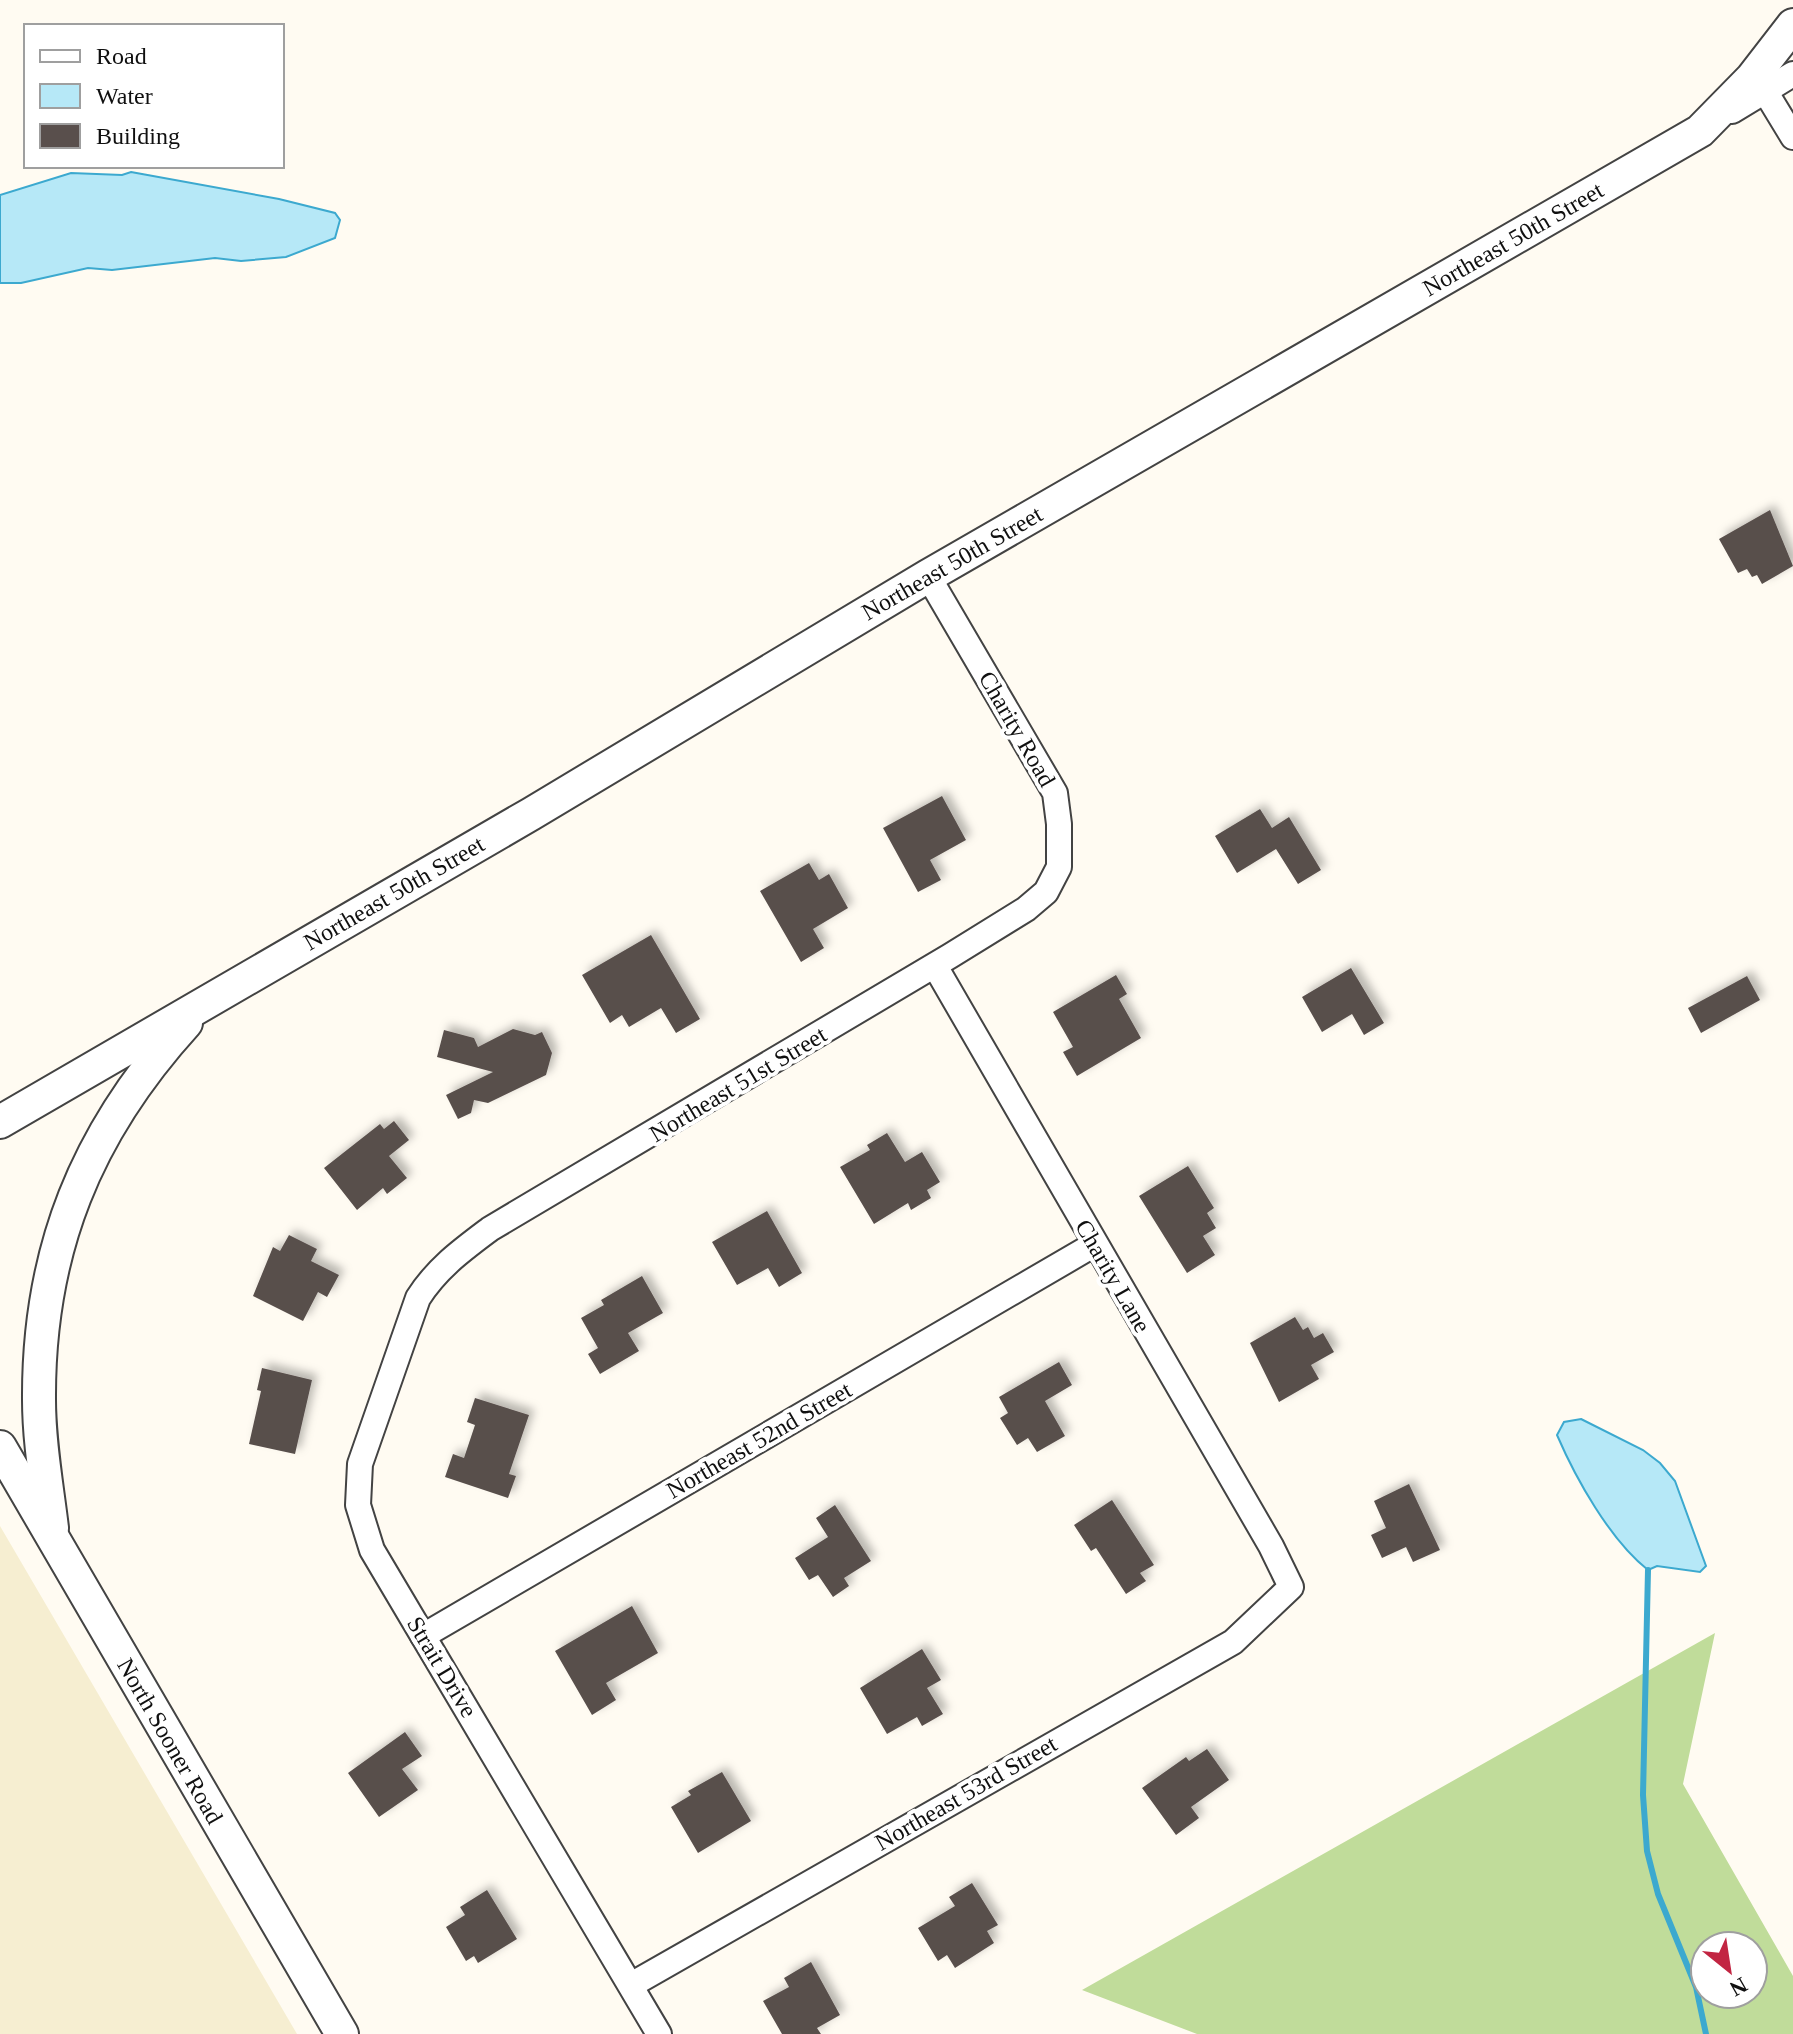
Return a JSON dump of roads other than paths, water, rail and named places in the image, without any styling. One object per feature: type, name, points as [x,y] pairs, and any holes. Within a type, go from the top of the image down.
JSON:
[{"type":"street","name":"Northeast 50th Street","points":[[1700,131],[1752,78],[1793,25]]},
{"type":"street","name":"Northeast 50th Street","points":[[0,1122],[531,814],[928,576],[1700,131],[1793,74]]},
{"type":"street","points":[[1765,91],[1793,137]]},
{"type":"street","name":"Charity Road","points":[[928,576],[1055,793],[1059,867],[1046,892]]},
{"type":"street","name":"Northeast 51st Street","points":[[432,1277],[490,1229],[935,966],[1026,909],[1046,892]]},
{"type":"street","name":"Charity Lane","points":[[935,966],[1271,1546],[1291,1587]]},
{"type":"street","name":"Northeast 50th Street","points":[[53,1540],[40,1425],[40,1361],[49,1274],[64,1218],[92,1153],[124,1101],[158,1054],[207,1000]]},
{"type":"street","name":"Northeast 52nd Street","points":[[423,1636],[1095,1244]]},
{"type":"street","name":"Strait Drive","points":[[432,1277],[408,1321],[367,1439],[358,1483],[358,1505],[372,1550],[659,2034]]},
{"type":"street","name":"North Sooner Road","points":[[0,1447],[342,2034]]},
{"type":"street","name":"Northeast 53rd Street","points":[[631,1985],[1233,1642],[1291,1587]]},
{"type":"water","points":[[131,172],[279,199],[335,213],[340,220],[335,238],[286,257],[241,261],[215,258],[112,270],[88,268],[21,283],[0,283],[0,195],[71,173],[122,175]]},
{"type":"water","points":[[1581,1419],[1643,1450],[1660,1463],[1675,1481],[1706,1566],[1700,1572],[1657,1566],[1648,1570],[1620,1542],[1584,1489],[1557,1435],[1564,1422]]},
{"type":"waterway","points":[[1648,1570],[1643,1795],[1647,1851],[1658,1894],[1696,1987],[1706,2034]]}]
